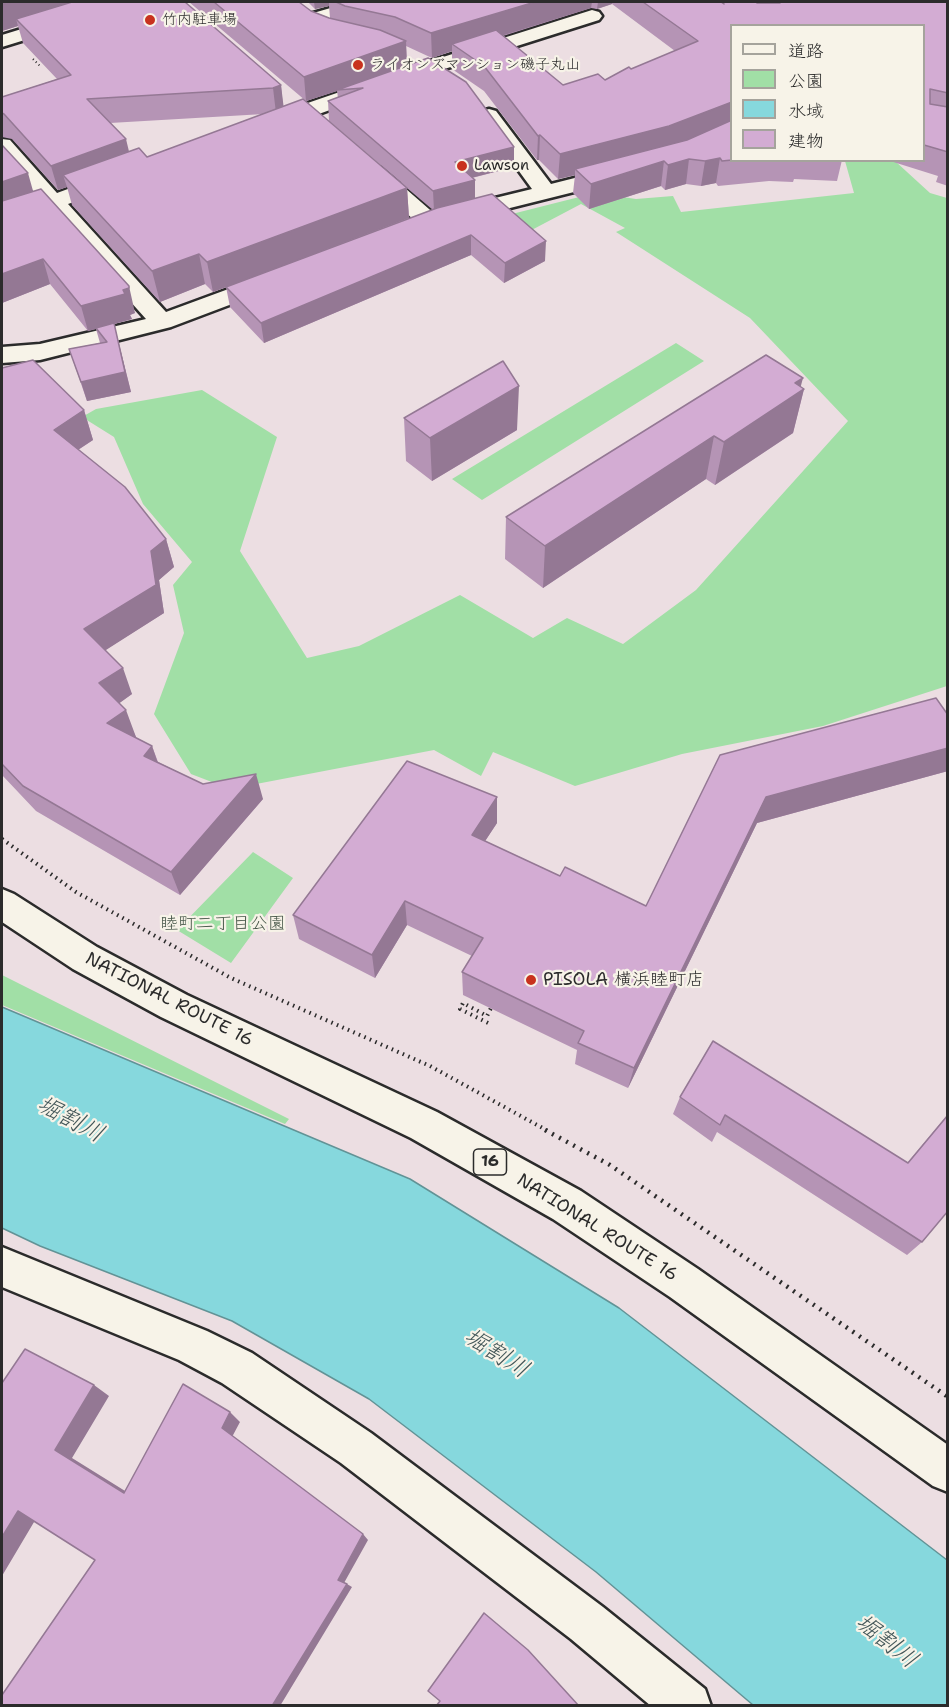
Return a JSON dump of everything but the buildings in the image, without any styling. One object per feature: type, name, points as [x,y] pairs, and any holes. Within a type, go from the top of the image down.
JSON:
[{"type":"main road","points":[[2,41],[128,2]]},
{"type":"main road","points":[[297,2],[310,20],[330,33]]},
{"type":"main road","points":[[310,20],[370,2]]},
{"type":"main road","points":[[248,132],[303,112],[440,73],[592,16]]},
{"type":"main road","points":[[410,57],[440,73]]},
{"type":"main road","points":[[285,96],[321,128]]},
{"type":"main road","points":[[475,96],[546,192]]},
{"type":"main road","points":[[2,145],[162,322]]},
{"type":"main road","points":[[357,159],[419,225],[636,169]]},
{"type":"main road","points":[[2,220],[130,174]]},
{"type":"main road","points":[[2,355],[62,348],[162,322],[288,274]]},
{"type":"main road","name":"NATIONAL ROUTE 16","points":[[2,904],[85,958],[164,1001],[424,1125],[567,1205],[684,1283],[948,1471]]},
{"type":"main road","points":[[4,1274],[193,1345],[237,1368],[356,1448],[586,1623],[688,1706]]},
{"type":"path","points":[[488,1023],[460,1009],[464,1003],[487,1016],[491,1008]]},
{"type":"green space","points":[[845,162],[896,162],[930,193],[947,198],[947,686],[823,726],[682,754],[575,786],[493,752],[481,776],[434,750],[230,789],[191,774],[154,714],[184,633],[173,585],[192,562],[143,504],[114,437],[82,417],[96,409],[202,390],[277,437],[240,551],[307,658],[359,646],[460,595],[533,638],[567,618],[623,644],[696,590],[848,421],[750,318],[616,232],[625,228],[581,204],[526,233],[508,215],[595,193],[636,199],[673,196],[681,212],[854,193]]},
{"type":"green space","points":[[676,343],[704,361],[482,500],[452,479]]},
{"type":"green space","name":"睦町二丁目公園","points":[[253,852],[293,878],[231,963],[177,930]]},
{"type":"green space","points":[[2,975],[289,1119],[285,1124],[2,1005]]},
{"type":"water","name":"堀割川","points":[[2,1007],[410,1179],[619,1308],[947,1560],[947,1705],[753,1705],[596,1572],[369,1399],[232,1321],[40,1246],[2,1228]]},
{"type":"place","name":"竹内駐車場","points":[[150,20]]},
{"type":"place","name":"ライオンズマンション磯子丸山","points":[[358,65]]},
{"type":"place","name":"Lawson","points":[[462,166]]},
{"type":"place","name":"PISOLA 横浜睦町店","points":[[531,980]]}]
